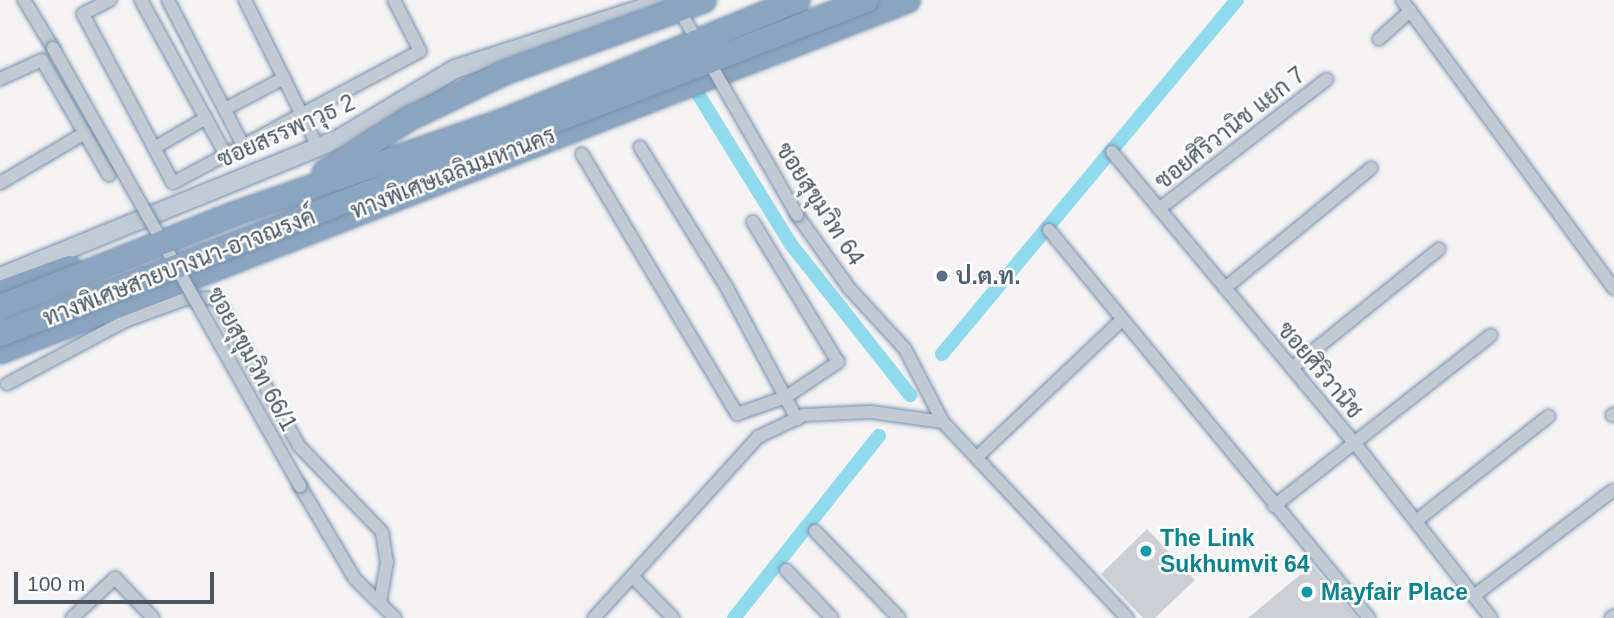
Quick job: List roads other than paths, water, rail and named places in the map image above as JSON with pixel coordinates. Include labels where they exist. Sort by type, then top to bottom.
[{"type":"highway","points":[[292,193],[407,119],[504,72],[704,0]]},
{"type":"highway","name":"ทางพิเศษสายบางนา-อาจณรงค์","points":[[0,306],[292,193],[504,120],[797,0]]},
{"type":"highway","name":"ทางพิเศษเฉลิมมหานคร","points":[[0,292],[808,0]]},
{"type":"highway","name":"ทางพิเศษสายบางนา-อาจณรงค์","points":[[0,334],[866,0]]},
{"type":"highway","name":"ทางพิเศษเฉลิมมหานคร","points":[[0,351],[907,0]]},
{"type":"street","name":"ซอยสุขุมวิท 66/1","points":[[24,0],[355,579],[395,618]]},
{"type":"street","points":[[110,0],[83,14],[173,183],[421,51],[394,0]]},
{"type":"street","points":[[141,0],[226,155]]},
{"type":"street","points":[[168,0],[243,145]]},
{"type":"street","points":[[245,0],[318,147]]},
{"type":"street","name":"ซอยสรรพาวุธ 2","points":[[0,277],[318,147],[455,69],[669,0]]},
{"type":"street","name":"ซอยสุขุมวิท 64","points":[[669,0],[797,215],[849,288],[905,349],[943,422],[978,456],[1128,618]]},
{"type":"street","points":[[1402,0],[1614,289]]},
{"type":"street","points":[[1379,39],[1410,11]]},
{"type":"street","points":[[0,79],[42,60],[109,175]]},
{"type":"street","points":[[225,109],[284,78]]},
{"type":"street","name":"ซอยศิริวานิช แยก 7","points":[[1159,209],[1327,79]]},
{"type":"street","points":[[154,148],[206,118]]},
{"type":"street","points":[[0,183],[85,133]]},
{"type":"street","points":[[640,147],[727,288],[797,419]]},
{"type":"street","name":"ซอยศิริวานิช","points":[[1112,152],[1354,442],[1491,618]]},
{"type":"street","points":[[582,154],[737,414],[786,397],[838,362],[752,222]]},
{"type":"street","points":[[1225,288],[1371,168]]},
{"type":"street","points":[[1049,230],[1369,618]]},
{"type":"street","points":[[1292,368],[1439,249]]},
{"type":"street","points":[[7,384],[125,321],[185,299],[216,298],[299,446],[382,532],[387,562],[380,603]]},
{"type":"street","points":[[978,456],[1122,320]]},
{"type":"street","points":[[1274,506],[1492,335]]},
{"type":"street","points":[[594,618],[758,437],[797,419],[871,412],[943,422]]},
{"type":"street","points":[[1416,520],[1549,416]]},
{"type":"street","points":[[1475,595],[1612,491]]},
{"type":"street","points":[[815,531],[899,618]]},
{"type":"street","points":[[786,570],[832,618]]},
{"type":"street","points":[[632,576],[673,618]]},
{"type":"street","points":[[72,618],[115,578],[153,618]]},
{"type":"waterway","points":[[942,354],[1237,0]]},
{"type":"waterway","points":[[695,89],[790,243],[910,395]]},
{"type":"waterway","points":[[734,618],[879,436]]},
{"type":"place","name":"ป.ต.ท.","points":[[942,276]]},
{"type":"place","name":"The Link Sukhumvit 64","points":[[1146,551]]},
{"type":"place","name":"Mayfair Place","points":[[1307,592]]}]
